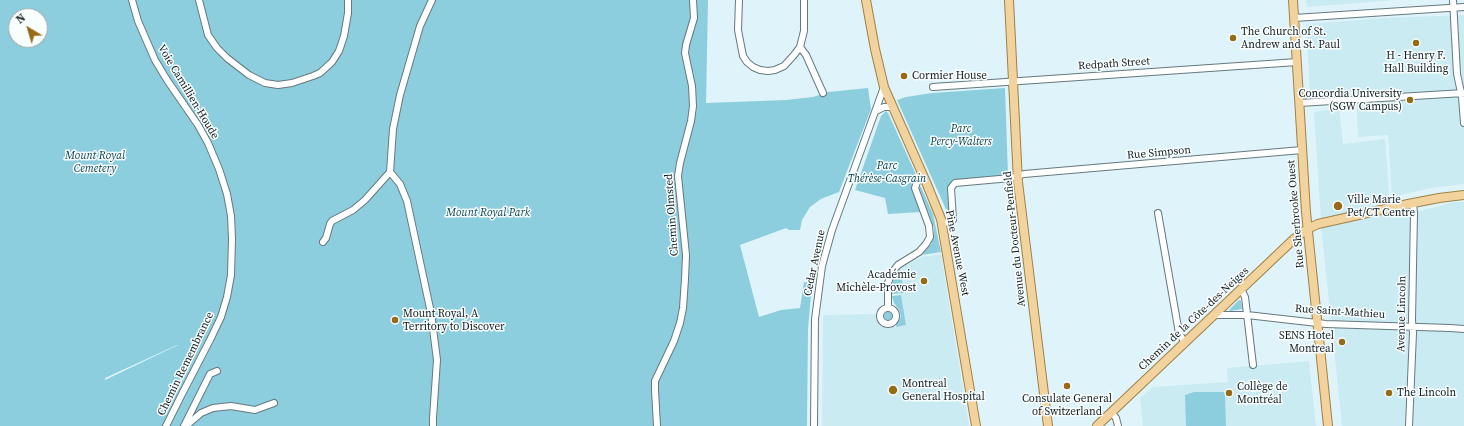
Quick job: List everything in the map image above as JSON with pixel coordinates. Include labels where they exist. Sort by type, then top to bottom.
[{"type":"main road","name":"Pine Avenue West","points":[[866,0],[884,87],[938,210],[942,224],[976,426]]},
{"type":"main road","name":"Avenue du Docteur-Penfield","points":[[1009,0],[1018,176],[1048,426]]},
{"type":"main road","name":"Rue Sherbrooke Ouest","points":[[1294,0],[1307,229],[1328,426]]},
{"type":"main road","name":"Chemin de la Côte-des-Neiges","points":[[1097,426],[1294,239],[1307,229],[1318,224],[1413,203],[1464,195]]},
{"type":"street","name":"Voie Camillien-Houde","points":[[132,0],[142,32],[155,60],[205,136],[219,168],[227,194]]},
{"type":"street","name":"Voie Camillien-Houde","points":[[135,0],[143,26],[158,59],[201,123],[211,142],[226,180],[232,239]]},
{"type":"street","points":[[199,0],[208,35],[227,58],[249,75],[266,83],[278,85],[292,83],[313,76],[320,73],[332,62],[339,51],[344,36],[348,13],[348,0]]},
{"type":"street","points":[[323,242],[332,221],[353,210],[365,200],[390,172],[393,129],[400,95],[419,31],[432,0]]},
{"type":"street","name":"Chemin Olmsted","points":[[657,426],[655,380],[674,341],[680,323],[686,279],[686,255],[678,176],[693,106],[692,86],[685,53],[694,18],[693,0]]},
{"type":"street","points":[[739,0],[738,26],[740,45],[744,58],[757,69],[765,71],[779,69],[788,63],[800,47],[804,27],[804,0]]},
{"type":"street","points":[[1453,0],[1457,74],[1463,93],[1464,123]]},
{"type":"street","points":[[1294,18],[1464,7]]},
{"type":"street","points":[[800,47],[806,54],[823,94]]},
{"type":"street","name":"Redpath Street","points":[[933,87],[1297,62]]},
{"type":"street","name":"Cedar Avenue","points":[[814,426],[816,314],[823,264],[832,230],[884,87]]},
{"type":"street","points":[[1299,103],[1463,93]]},
{"type":"street","points":[[876,111],[884,107],[892,107]]},
{"type":"street","name":"Rue Simpson","points":[[942,224],[953,220],[950,188],[953,184],[1012,178],[1024,174],[1302,150]]},
{"type":"street","points":[[390,172],[400,184],[407,201],[431,312],[437,360],[433,426]]},
{"type":"street","points":[[888,307],[888,283],[891,274],[898,265],[922,250],[930,237],[929,226],[915,188],[917,182],[924,177]]},
{"type":"street","name":"Avenue Lincoln","points":[[1409,426],[1412,327],[1413,203]]},
{"type":"street","points":[[1158,213],[1178,332],[1185,342]]},
{"type":"street","name":"Chemin Remembrance","points":[[166,426],[221,317],[227,297],[231,275],[232,239]]},
{"type":"street","points":[[1241,289],[1245,297],[1252,365]]},
{"type":"street","name":"Rue Saint-Mathieu","points":[[1214,315],[1247,315],[1326,324],[1464,329]]},
{"type":"street","points":[[185,426],[210,374],[217,371]]},
{"type":"street","points":[[185,426],[201,413],[213,408],[231,406],[256,410],[274,403]]},
{"type":"street","points":[[1112,413],[1116,418],[1118,426]]},
{"type":"shaded area","points":[[1306,0],[1395,0],[1307,7]]},
{"type":"shaded area","name":"Concordia University (SGW Campus)","points":[[1464,15],[1464,184],[1431,188],[1392,197],[1388,135],[1358,137],[1356,92],[1310,94],[1306,24],[1384,18]]},
{"type":"shaded area","points":[[1339,108],[1343,144],[1385,139],[1391,218],[1455,202],[1464,202],[1464,426],[1342,426],[1322,235],[1314,112]]},
{"type":"shaded area","name":"Montreal General Hospital","points":[[941,254],[969,426],[822,426],[823,315],[877,314],[878,322],[884,327],[890,328],[906,325],[900,294],[904,293],[900,268],[921,257]]},
{"type":"shaded area","name":"Collège de Montréal","points":[[1309,361],[1316,426],[1143,426],[1140,398],[1153,387],[1228,382],[1227,368]]},
{"type":"green space","name":"Mount Royal Park","points":[[0,0],[708,0],[706,103],[786,100],[813,97],[828,92],[868,88],[871,109],[839,192],[821,199],[810,207],[802,220],[800,230],[789,230],[786,228],[740,245],[759,317],[781,310],[800,308],[804,282],[812,284],[808,329],[807,426],[0,426]],"holes":[[[178,345],[105,380],[105,378]]]},
{"type":"green space","name":"Parc Percy-Walters","points":[[1005,88],[1008,175],[952,181],[948,188],[949,216],[897,100],[932,93]]},
{"type":"green space","name":"Parc Thérèse-Casgrain","points":[[886,111],[917,177],[913,182],[912,188],[921,212],[888,214],[885,198],[855,190],[881,116]]},
{"type":"green space","points":[[919,187],[921,187],[933,214],[941,252],[922,255],[931,244],[934,235],[934,228]]},
{"type":"green space","points":[[900,268],[904,293],[892,294],[893,279]]},
{"type":"green space","points":[[901,295],[906,325],[896,327],[901,316],[892,296]]},
{"type":"green space","points":[[1239,300],[1241,301],[1242,309],[1230,311],[1229,310]]},
{"type":"green space","points":[[887,311],[891,311],[893,312],[893,320],[887,321],[884,318],[884,314]]},
{"type":"green space","points":[[1194,392],[1225,392],[1226,426],[1186,426],[1185,395]]},
{"type":"place","name":"The Church of St. Andrew and St. Paul","points":[[1233,38]]},
{"type":"place","name":"H - Henry F. Hall Building","points":[[1416,43]]},
{"type":"place","name":"Cormier House","points":[[904,76]]},
{"type":"place","name":"Concordia University (SGW Campus)","points":[[1410,100]]},
{"type":"place","name":"Ville Marie Pet/CT Centre","points":[[1338,206]]},
{"type":"place","name":"Académie Michèle-Provost","points":[[924,281]]},
{"type":"place","name":"Mount Royal, A Territory to Discover","points":[[395,320]]},
{"type":"place","name":"SENS Hotel Montreal","points":[[1342,342]]},
{"type":"place","name":"Consulate General of Switzerland","points":[[1067,386]]},
{"type":"place","name":"Montreal General Hospital","points":[[893,390]]},
{"type":"place","name":"Collège de Montréal","points":[[1229,393]]},
{"type":"place","name":"The Lincoln","points":[[1389,393]]},
{"type":"park label","name":"Mount Royal Cemetery","points":[[95,162]]}]
